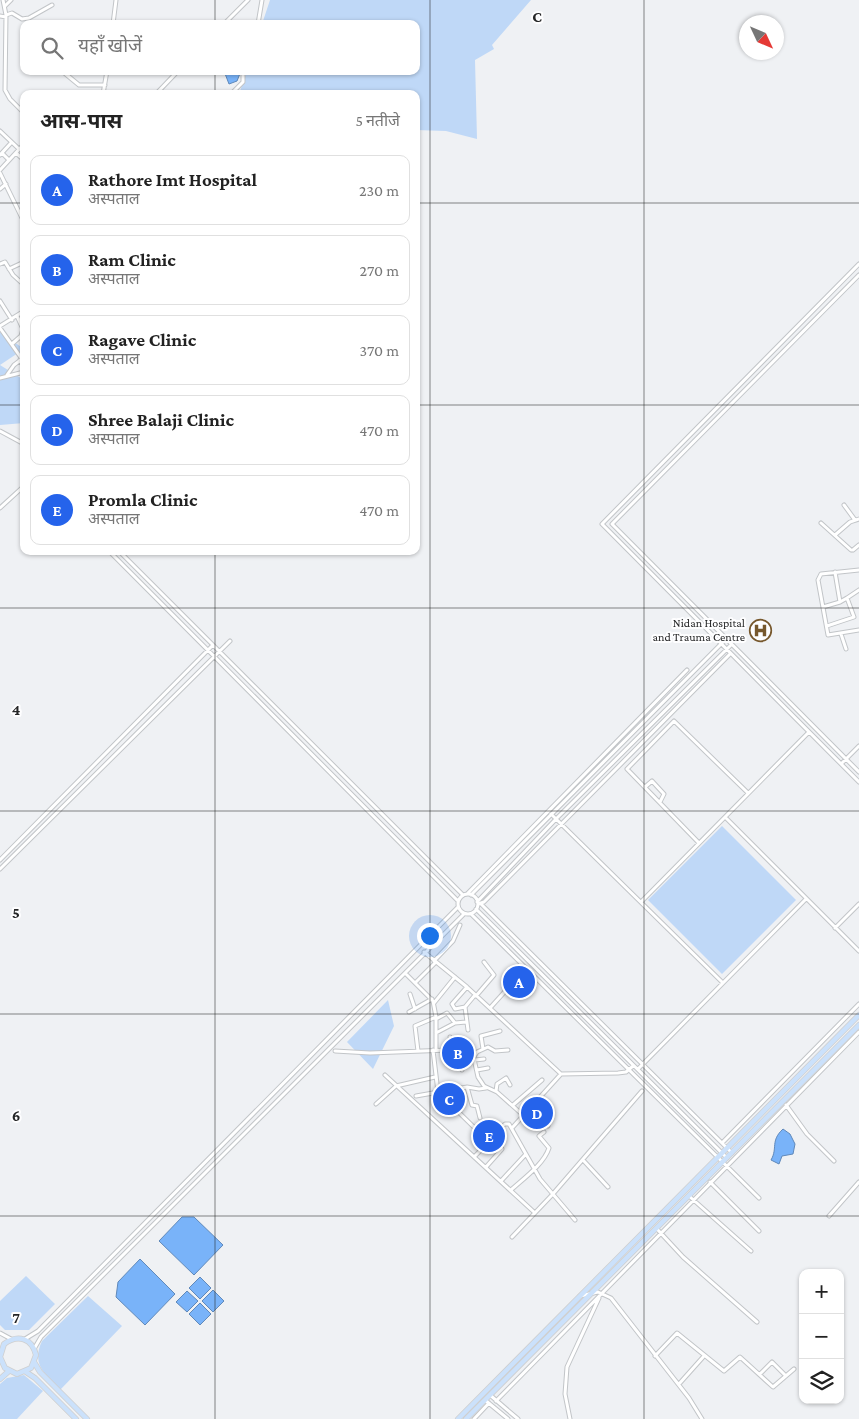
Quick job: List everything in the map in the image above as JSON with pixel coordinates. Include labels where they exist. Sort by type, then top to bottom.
[{"type":"main road","points":[[466,1419],[573,1306],[579,1296],[859,1015]]},
{"type":"main road","points":[[458,1419],[573,1306],[590,1294],[658,1231],[724,1165],[727,1158],[859,1025]]},
{"type":"main road","points":[[34,1362],[26,1372],[17,1374],[9,1372],[1,1364],[0,1349],[11,1340],[25,1339],[34,1349],[34,1362],[40,1372],[87,1419]]},
{"type":"main road","points":[[0,1379],[9,1372]]},
{"type":"main road","points":[[26,1372],[76,1419]]},
{"type":"street","points":[[3,0],[6,16],[4,55],[6,95],[20,109]]},
{"type":"street","points":[[4,6],[11,0]]},
{"type":"street","points":[[114,20],[116,0]]},
{"type":"street","points":[[228,20],[248,0]]},
{"type":"street","points":[[259,20],[262,0]]},
{"type":"street","points":[[0,16],[12,13],[22,19],[29,18],[52,4]]},
{"type":"street","points":[[0,51],[4,55]]},
{"type":"street","points":[[0,71],[4,75]]},
{"type":"street","points":[[67,75],[79,85],[105,85]]},
{"type":"street","points":[[104,90],[106,75]]},
{"type":"street","points":[[160,90],[174,75]]},
{"type":"street","points":[[235,90],[243,82],[243,75]]},
{"type":"street","points":[[1,134],[20,147]]},
{"type":"street","points":[[9,160],[1,154],[12,143]]},
{"type":"street","points":[[20,149],[0,171],[20,214]]},
{"type":"street","points":[[0,189],[6,184]]},
{"type":"street","points":[[0,264],[5,262],[20,281]]},
{"type":"street","points":[[9,269],[20,264]]},
{"type":"street","points":[[603,522],[859,264]]},
{"type":"street","points":[[612,524],[859,275]]},
{"type":"street","points":[[0,301],[12,320]]},
{"type":"street","points":[[20,314],[0,327],[20,355]]},
{"type":"street","points":[[17,316],[20,322]]},
{"type":"street","points":[[13,343],[20,337]]},
{"type":"street","points":[[7,375],[20,361]]},
{"type":"street","points":[[0,378],[20,373]]},
{"type":"street","points":[[0,431],[20,439]]},
{"type":"street","points":[[0,508],[20,490]]},
{"type":"street","points":[[834,535],[857,520],[844,505]]},
{"type":"street","points":[[603,522],[612,524],[859,772]]},
{"type":"street","points":[[603,522],[604,527],[720,645],[859,782]]},
{"type":"street","points":[[821,523],[852,550],[859,545]]},
{"type":"street","points":[[113,555],[458,901],[458,907],[464,914]]},
{"type":"street","points":[[123,555],[467,895],[479,903],[732,1153]]},
{"type":"street","points":[[858,569],[818,576],[828,636],[859,630]]},
{"type":"street","points":[[835,572],[840,602]]},
{"type":"street","points":[[823,607],[840,602],[859,590]]},
{"type":"street","points":[[827,626],[854,616],[847,598]]},
{"type":"street","points":[[842,634],[846,650]]},
{"type":"street","points":[[458,901],[467,895],[551,814],[726,639]]},
{"type":"street","points":[[0,869],[177,691],[230,642]]},
{"type":"street","points":[[0,860],[213,645]]},
{"type":"street","points":[[471,914],[556,819],[731,645]]},
{"type":"street","points":[[479,903],[561,824],[730,654]]},
{"type":"street","points":[[467,895],[686,669],[691,674]]},
{"type":"street","points":[[172,686],[177,691]]},
{"type":"street","points":[[664,693],[668,697]]},
{"type":"street","points":[[699,843],[627,769],[674,721],[748,793]]},
{"type":"street","points":[[641,902],[809,732]]},
{"type":"street","points":[[841,764],[859,746]]},
{"type":"street","points":[[645,787],[652,781],[664,794],[660,802]]},
{"type":"street","points":[[551,814],[723,983]]},
{"type":"street","points":[[725,817],[859,951]]},
{"type":"street","points":[[638,1070],[806,899]]},
{"type":"street","points":[[835,928],[859,904]]},
{"type":"street","points":[[25,1339],[38,1331],[387,981],[458,907]]},
{"type":"street","points":[[476,909],[727,1158]]},
{"type":"street","points":[[34,1349],[41,1337],[464,914],[471,914],[759,1198]]},
{"type":"street","points":[[415,983],[453,940],[460,925]]},
{"type":"street","points":[[424,952],[476,995],[561,1074],[618,1074],[634,1066]]},
{"type":"street","points":[[467,987],[452,1004],[456,1010],[465,1008],[494,975],[484,962]]},
{"type":"street","points":[[490,1008],[508,988],[506,980],[518,967]]},
{"type":"street","points":[[405,973],[432,1001],[436,1018],[434,1050],[435,1077],[438,1092],[488,1140]]},
{"type":"street","points":[[409,1012],[432,1001],[455,977]]},
{"type":"street","points":[[387,981],[392,986]]},
{"type":"street","points":[[410,994],[416,1010]]},
{"type":"street","points":[[722,1143],[859,1004]]},
{"type":"street","points":[[465,1008],[468,1030]]},
{"type":"street","points":[[418,1051],[415,1026],[447,1013],[455,1023]]},
{"type":"street","points":[[436,1032],[455,1023],[466,1022]]},
{"type":"street","points":[[483,1049],[481,1036],[500,1031]]},
{"type":"street","points":[[750,1251],[691,1198],[710,1182],[724,1165],[787,1106],[859,1032]]},
{"type":"street","points":[[449,1050],[452,1045],[450,1037]]},
{"type":"street","points":[[474,1059],[483,1049],[489,1047],[495,1051],[508,1050]]},
{"type":"street","points":[[335,1051],[370,1053],[449,1050]]},
{"type":"street","points":[[449,1050],[454,1057],[484,1059]]},
{"type":"street","points":[[460,1058],[462,1070]]},
{"type":"street","points":[[474,1059],[478,1077],[486,1088]]},
{"type":"street","points":[[477,1070],[488,1068]]},
{"type":"street","points":[[512,1128],[561,1074]]},
{"type":"street","points":[[385,1075],[535,1213]]},
{"type":"street","points":[[376,1104],[396,1086],[435,1077]]},
{"type":"street","points":[[496,1091],[496,1084],[506,1078],[510,1085]]},
{"type":"street","points":[[513,1106],[542,1080]]},
{"type":"street","points":[[467,1087],[472,1105],[477,1106],[480,1118]]},
{"type":"street","points":[[416,1096],[467,1087],[486,1088],[496,1091],[524,1116]]},
{"type":"street","points":[[512,1237],[552,1195],[642,1091]]},
{"type":"street","points":[[783,1101],[807,1134],[834,1161]]},
{"type":"street","points":[[530,1110],[548,1126]]},
{"type":"street","points":[[474,1157],[487,1144],[488,1140],[507,1123],[512,1128],[534,1169],[552,1195],[575,1220]]},
{"type":"street","points":[[511,1190],[534,1169],[549,1148],[539,1136],[544,1132]]},
{"type":"street","points":[[486,1168],[502,1149],[495,1133]]},
{"type":"street","points":[[500,1181],[526,1154]]},
{"type":"street","points":[[583,1160],[608,1187]]},
{"type":"street","points":[[710,1182],[759,1231]]},
{"type":"street","points":[[829,1216],[859,1182]]},
{"type":"street","points":[[496,1400],[566,1331],[658,1231],[688,1262],[757,1322]]},
{"type":"street","points":[[579,1296],[601,1292],[615,1302],[655,1356],[679,1384],[702,1419]]},
{"type":"street","points":[[570,1419],[565,1394],[567,1367],[601,1292]]},
{"type":"street","points":[[0,1333],[11,1340]]},
{"type":"street","points":[[655,1356],[678,1333],[704,1356],[725,1371],[740,1357],[774,1387],[794,1369]]},
{"type":"street","points":[[679,1384],[704,1356]]},
{"type":"street","points":[[760,1374],[772,1362],[786,1376]]},
{"type":"street","points":[[490,1395],[518,1419]]},
{"type":"street","points":[[485,1400],[508,1419]]},
{"type":"street","points":[[474,1419],[489,1404]]},
{"type":"shaded area","points":[[270,0],[531,0],[492,45],[494,49],[475,60],[477,139],[446,131],[420,130],[420,90],[240,90],[246,75],[420,75],[420,20],[263,20]]},
{"type":"shaded area","points":[[0,332],[20,346],[20,352],[0,365]]},
{"type":"shaded area","points":[[0,365],[20,378],[20,423],[0,425]]},
{"type":"shaded area","points":[[722,826],[796,900],[722,974],[648,900]]},
{"type":"shaded area","points":[[388,1000],[394,1026],[373,1069],[347,1042]]},
{"type":"shaded area","points":[[26,1276],[55,1304],[29,1330],[5,1330],[0,1325],[0,1301]]},
{"type":"shaded area","points":[[88,1296],[122,1326],[60,1390],[41,1368],[38,1357],[39,1349],[42,1341]]},
{"type":"shaded area","points":[[24,1375],[43,1391],[17,1419],[0,1419],[0,1384],[7,1378]]},
{"type":"water","points":[[226,75],[239,75],[237,81],[229,84]]},
{"type":"water","points":[[783,1129],[790,1134],[795,1144],[793,1154],[782,1156],[779,1164],[771,1160],[775,1141]]},
{"type":"water","points":[[182,1217],[194,1217],[223,1245],[194,1275],[159,1241]]},
{"type":"water","points":[[140,1259],[175,1294],[145,1325],[116,1297],[118,1282]]},
{"type":"water","points":[[200,1277],[211,1288],[200,1299],[189,1288]]},
{"type":"water","points":[[213,1290],[224,1301],[213,1312],[202,1301]]},
{"type":"water","points":[[187,1291],[198,1301],[187,1312],[176,1302]]},
{"type":"water","points":[[200,1303],[211,1314],[200,1325],[189,1314]]},
{"type":"place","name":"Nidan Hospital and Trauma Centre","points":[[761,630]]},
{"type":"place","name":"Rathore Imt Hospital","points":[[519,982]]},
{"type":"place","name":"Ram Clinic","points":[[458,1053]]},
{"type":"place","name":"Ragave Clinic","points":[[449,1099]]},
{"type":"place","name":"Shree Balaji Clinic","points":[[537,1113]]},
{"type":"place","name":"Promla Clinic","points":[[489,1136]]}]
